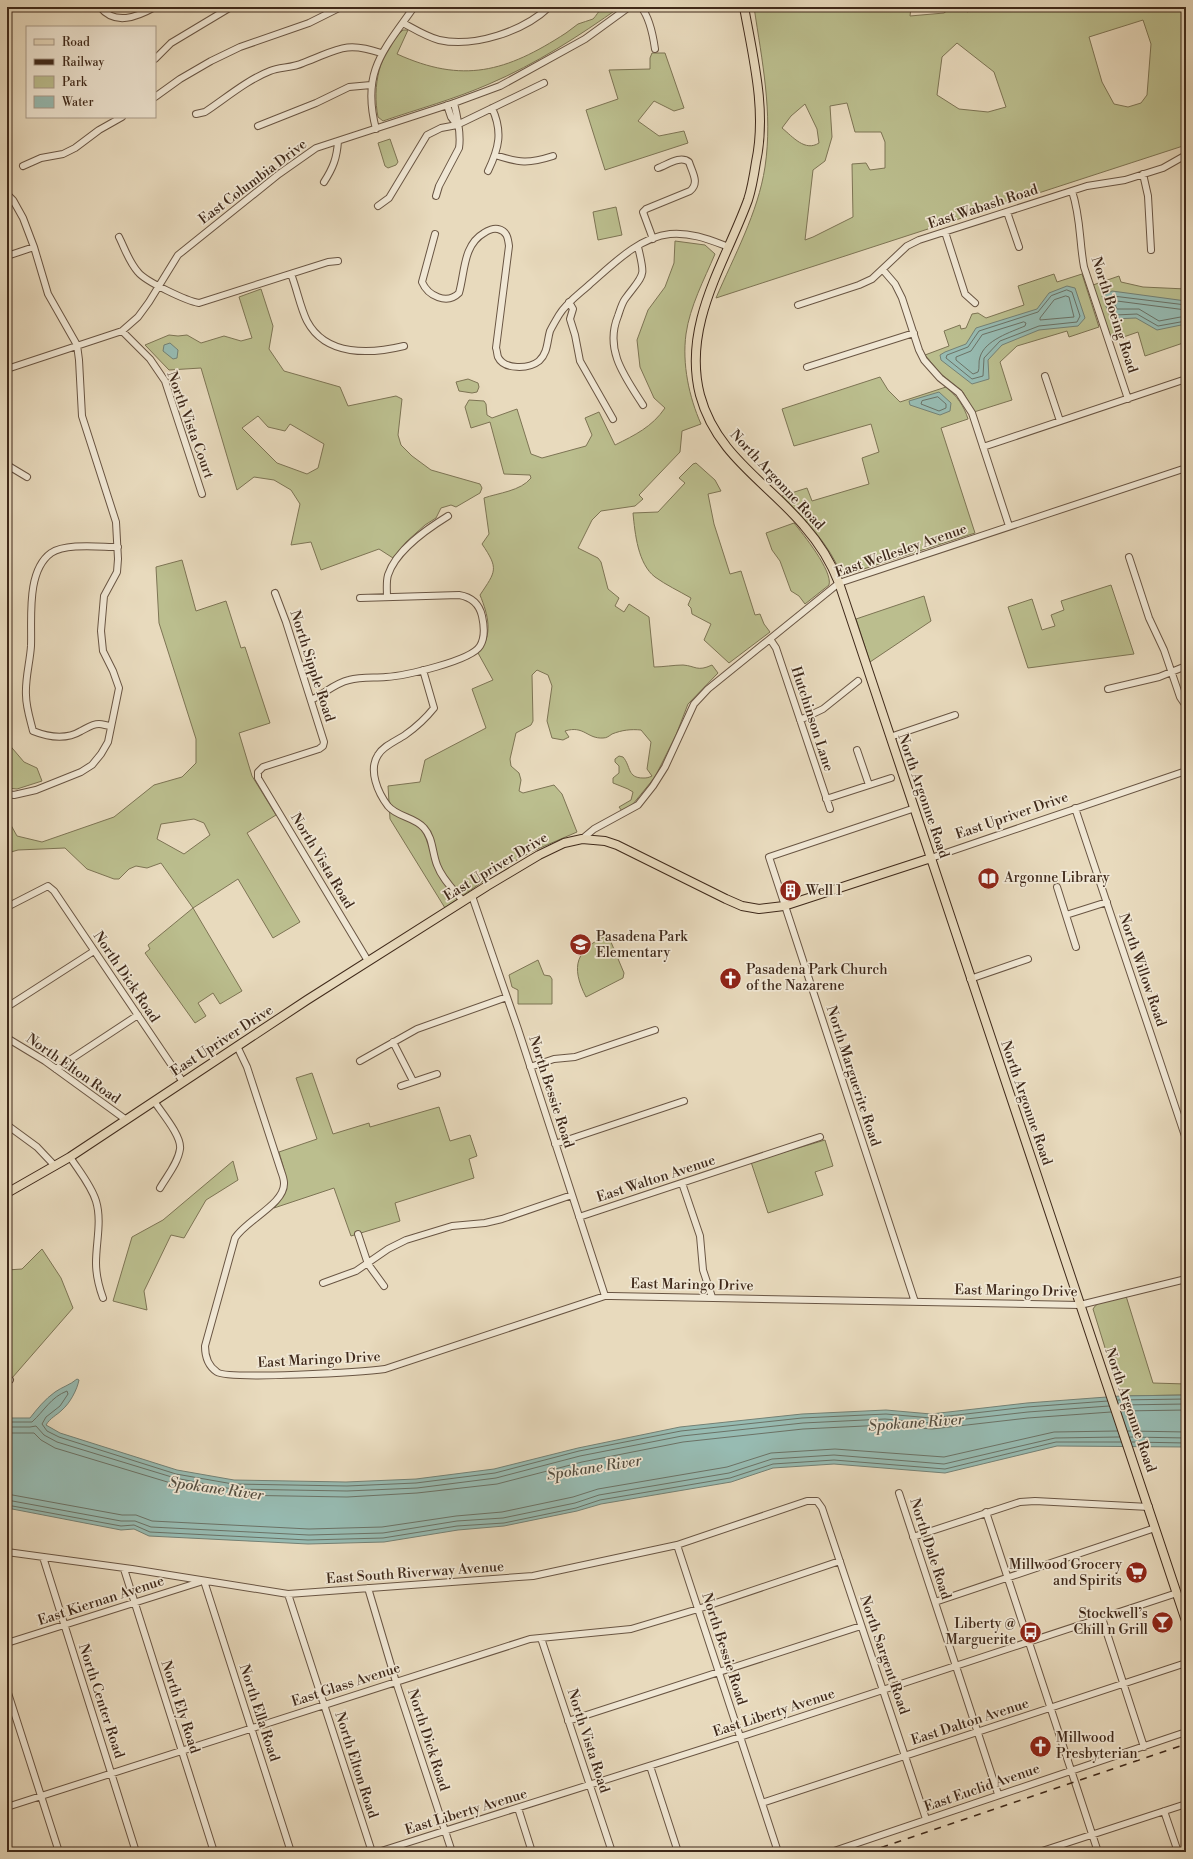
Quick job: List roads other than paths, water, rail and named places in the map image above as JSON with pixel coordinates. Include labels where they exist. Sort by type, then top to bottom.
[{"type":"main road","name":"North Argonne Road","points":[[744,7],[757,83],[760,121],[757,160],[748,198],[704,305],[697,336],[695,363],[700,395],[710,421],[725,446],[804,525],[834,569],[915,808],[970,979],[1135,1464],[1186,1621]]},
{"type":"main road","name":"East Upriver Drive","points":[[7,1193],[70,1157],[125,1119],[368,961],[472,896],[555,847],[582,839],[597,840],[617,845],[726,900],[759,910],[784,906],[931,858]]},
{"type":"street","points":[[100,7],[110,15],[123,19],[139,16],[154,7]]},
{"type":"street","points":[[156,57],[171,43],[231,7]]},
{"type":"street","points":[[156,96],[180,79],[221,56],[250,43],[309,23],[341,7]]},
{"type":"street","points":[[376,129],[370,105],[371,85],[381,53],[414,7]]},
{"type":"street","points":[[402,23],[439,40],[460,42],[480,40],[524,25],[549,7]]},
{"type":"street","name":"East Columbia Drive","points":[[7,369],[122,331],[138,317],[178,255],[279,174],[316,148],[447,106],[500,86],[585,39],[629,7]]},
{"type":"street","points":[[641,7],[646,14],[653,34],[655,49]]},
{"type":"street","points":[[196,114],[205,112],[259,77],[271,71],[302,64],[333,50],[354,46],[368,48],[381,53]]},
{"type":"street","points":[[378,206],[388,198],[427,136],[441,128],[457,125],[544,83]]},
{"type":"street","points":[[258,126],[316,103],[349,87],[371,85]]},
{"type":"street","points":[[436,196],[439,186],[459,148],[460,135],[454,103]]},
{"type":"street","points":[[447,106],[450,117],[457,125]]},
{"type":"street","points":[[488,171],[495,155],[499,137],[499,127],[492,108]]},
{"type":"street","points":[[23,166],[36,160],[63,154],[75,148],[99,130],[119,118]]},
{"type":"street","points":[[324,182],[332,170],[337,155],[338,141]]},
{"type":"street","points":[[495,155],[515,162],[527,163],[553,156]]},
{"type":"street","name":"East Wabash Road","points":[[798,305],[859,285],[872,279],[907,246],[919,240],[1072,191],[1100,183],[1125,180],[1163,168],[1186,155]]},
{"type":"street","points":[[653,239],[643,212],[646,209],[690,191],[694,188],[696,182],[689,162],[686,160],[678,160],[658,168]]},
{"type":"street","points":[[1143,174],[1148,196],[1150,250]]},
{"type":"street","name":"North Boeing Road","points":[[1072,191],[1078,210],[1084,267],[1128,399]]},
{"type":"street","points":[[7,194],[13,200],[23,218],[34,247],[48,294],[77,345],[82,416],[116,522],[118,547],[117,572],[104,596],[101,614],[103,651],[113,671],[119,688],[108,742],[92,765],[81,772],[36,790],[7,794]]},
{"type":"street","points":[[1007,212],[1019,247]]},
{"type":"street","points":[[435,234],[422,282],[429,293],[446,300],[454,298],[459,293],[468,250],[475,240],[488,230],[493,229],[503,230],[507,234],[509,246],[496,348],[498,357],[502,362],[514,367],[532,365],[542,357],[550,331],[560,313],[569,302],[609,267],[638,247],[653,239],[669,234],[683,234],[704,238],[729,247]]},
{"type":"street","points":[[944,232],[965,294],[975,303]]},
{"type":"street","points":[[119,237],[131,262],[140,274],[190,301],[199,303],[328,262],[338,261]]},
{"type":"street","points":[[7,256],[34,247]]},
{"type":"street","points":[[638,247],[643,273],[641,280],[624,300],[613,331],[613,344],[620,369],[644,405]]},
{"type":"street","points":[[883,270],[895,284],[902,298],[919,350],[930,369],[950,385],[965,401],[972,413],[1009,526]]},
{"type":"street","points":[[291,274],[307,321],[318,336],[331,346],[364,352],[381,352],[404,346]]},
{"type":"street","points":[[569,302],[573,309],[570,319],[575,335],[580,362],[613,418]]},
{"type":"street","name":"North Vista Court","points":[[122,331],[150,359],[165,381],[202,494]]},
{"type":"street","points":[[807,367],[914,333]]},
{"type":"street","points":[[1045,376],[1060,422]]},
{"type":"street","points":[[983,447],[1186,381]]},
{"type":"street","points":[[7,465],[27,477]]},
{"type":"street","name":"East Wellesley Avenue","points":[[582,839],[594,829],[638,805],[653,786],[665,767],[694,704],[720,678],[839,583],[1186,468]]},
{"type":"street","points":[[387,597],[388,575],[399,557],[426,529],[448,516]]},
{"type":"street","points":[[111,726],[98,724],[89,726],[70,736],[58,737],[44,736],[33,731],[26,696],[26,685],[31,647],[32,597],[37,574],[44,560],[52,553],[62,548],[118,547]]},
{"type":"street","points":[[1129,557],[1149,618],[1164,650],[1180,697],[1186,706]]},
{"type":"street","name":"North Sipple Road","points":[[258,772],[263,767],[319,749],[323,746],[324,742],[276,594]]},
{"type":"street","points":[[311,700],[347,680],[403,675],[465,657],[474,652],[483,640],[482,616],[476,602],[467,597],[459,595],[360,598]]},
{"type":"street","name":"Hutchinson Lane","points":[[770,639],[776,648],[830,809]]},
{"type":"street","points":[[1108,689],[1172,673],[1186,666]]},
{"type":"street","points":[[423,670],[434,708],[406,735],[381,751],[376,756],[374,773],[375,782],[388,806],[395,812],[420,823],[425,829],[430,838],[437,865],[444,878],[463,902]]},
{"type":"street","points":[[800,720],[823,709],[858,681]]},
{"type":"street","points":[[890,737],[955,715]]},
{"type":"street","points":[[857,750],[869,785]]},
{"type":"street","name":"East Upriver Drive","points":[[931,858],[1186,771]]},
{"type":"street","name":"North Vista Road","points":[[258,772],[258,778],[368,961]]},
{"type":"street","points":[[826,799],[891,778]]},
{"type":"street","name":"North Marguerite Road","points":[[915,808],[769,857],[915,1302]]},
{"type":"street","name":"North Willow Road","points":[[1075,808],[1186,1139]]},
{"type":"street","name":"North Dick Road","points":[[7,907],[48,886],[54,891],[183,1082]]},
{"type":"street","points":[[1057,887],[1076,947]]},
{"type":"street","name":"North Bessie Road","points":[[472,896],[556,1144],[604,1296]]},
{"type":"street","points":[[1066,915],[1107,902]]},
{"type":"street","points":[[7,1007],[94,951]]},
{"type":"street","points":[[970,979],[1028,959]]},
{"type":"street","points":[[360,1061],[424,1026],[507,997]]},
{"type":"street","points":[[56,1069],[138,1015]]},
{"type":"street","points":[[530,1067],[554,1059],[575,1057],[655,1030]]},
{"type":"street","name":"North Elton Road","points":[[7,1038],[56,1069],[125,1119]]},
{"type":"street","points":[[393,1042],[414,1082]]},
{"type":"street","name":"East Maringo Drive","points":[[237,1046],[252,1082],[281,1170],[284,1184],[279,1197],[275,1202],[240,1230],[235,1238],[205,1346],[205,1355],[210,1365],[218,1373],[230,1376],[363,1372],[385,1369],[604,1296],[1080,1305],[1186,1280]]},
{"type":"street","points":[[401,1086],[437,1074]]},
{"type":"street","points":[[154,1101],[176,1134],[180,1148],[177,1160],[160,1188]]},
{"type":"street","points":[[556,1144],[684,1101]]},
{"type":"street","points":[[7,1125],[37,1147],[55,1166]]},
{"type":"street","name":"East Walton Avenue","points":[[579,1217],[820,1136]]},
{"type":"street","points":[[70,1157],[90,1187],[96,1201],[99,1215],[96,1263],[98,1286],[103,1298]]},
{"type":"street","points":[[682,1183],[700,1236],[703,1270],[712,1297]]},
{"type":"street","points":[[323,1282],[356,1271],[388,1249],[406,1240],[452,1226],[485,1223],[502,1219],[572,1195]]},
{"type":"street","points":[[358,1234],[368,1264],[384,1286]]},
{"type":"street","name":"North Dale Road","points":[[899,1493],[998,1794]]},
{"type":"street","name":"East South Riverway Avenue","points":[[7,1552],[288,1594],[533,1576],[677,1545],[807,1501],[817,1501]]},
{"type":"street","name":"North Sargent Road","points":[[817,1501],[822,1508],[926,1819]]},
{"type":"street","points":[[913,1537],[1020,1502],[1035,1501],[1149,1507]]},
{"type":"street","points":[[986,1512],[1098,1852]]},
{"type":"street","points":[[935,1602],[1155,1528]]},
{"type":"street","name":"North Bessie Road","points":[[677,1545],[778,1852]]},
{"type":"street","name":"North Center Road","points":[[43,1557],[136,1852]]},
{"type":"street","name":"East Glass Avenue","points":[[7,1807],[530,1639],[631,1629],[698,1609],[840,1561]]},
{"type":"street","name":"North Ely Road","points":[[124,1569],[214,1852]]},
{"type":"street","name":"East Kiernan Avenue","points":[[7,1643],[203,1581]]},
{"type":"street","name":"North Ella Road","points":[[203,1581],[252,1728],[291,1852]]},
{"type":"street","name":"North Dick Road","points":[[368,1588],[396,1682],[452,1852]]},
{"type":"street","name":"East Liberty Avenue","points":[[378,1852],[589,1786],[1177,1593]]},
{"type":"street","name":"North Elton Road","points":[[288,1594],[372,1852]]},
{"type":"street","points":[[1102,1618],[1144,1747]]},
{"type":"street","points":[[568,1721],[861,1626]]},
{"type":"street","name":"North Vista Road","points":[[540,1638],[612,1852]]},
{"type":"street","name":"East Dalton Avenue","points":[[762,1803],[1186,1663]]},
{"type":"street","points":[[7,1690],[59,1852]]},
{"type":"street","name":"East Euclid Avenue","points":[[831,1852],[998,1794],[1186,1732]]},
{"type":"street","points":[[650,1766],[678,1852]]},
{"type":"street","points":[[1039,1852],[1186,1804]]},
{"type":"street","points":[[518,1808],[532,1852]]},
{"type":"street","points":[[1164,1811],[1178,1852]]},
{"type":"water","points":[[1067,286],[1075,288],[1085,318],[1078,326],[1039,330],[1002,345],[988,360],[989,379],[972,384],[941,360],[940,355],[966,344],[976,328],[1037,309],[1049,293]]},
{"type":"water","points":[[1112,291],[1186,301],[1186,324],[1157,330],[1136,318],[1113,319],[1109,314],[1102,296]]},
{"type":"water","points":[[170,343],[178,350],[177,358],[173,359],[163,351],[164,345]]},
{"type":"water","points":[[939,392],[951,403],[950,411],[940,415],[910,405],[909,401]]},
{"type":"water","name":"Spokane River","points":[[77,1379],[79,1380],[78,1384],[70,1400],[65,1407],[46,1425],[60,1433],[177,1470],[234,1480],[346,1482],[416,1479],[494,1469],[578,1448],[680,1427],[802,1414],[886,1410],[931,1414],[1027,1403],[1120,1396],[1186,1395],[1186,1447],[1057,1446],[945,1473],[834,1464],[773,1468],[731,1482],[601,1504],[577,1511],[504,1526],[458,1530],[384,1542],[308,1544],[149,1536],[134,1529],[121,1530],[7,1508],[7,1418],[30,1418],[41,1404],[51,1395]]},
{"type":"railway","points":[[868,1852],[1186,1744]]},
{"type":"place","name":"Argonne Library","points":[[989,878]]},
{"type":"place","name":"Well 1","points":[[790,891]]},
{"type":"place","name":"Pasadena Park Elementary","points":[[581,945]]},
{"type":"place","name":"Pasadena Park Church of the Nazarene","points":[[730,978]]},
{"type":"place","name":"Millwood Grocery and Spirits","points":[[1137,1573]]},
{"type":"place","name":"Stockwell’s Chill n Grill","points":[[1163,1622]]},
{"type":"place","name":"Liberty @ Marguerite","points":[[1031,1632]]},
{"type":"place","name":"Millwood Presbyterian","points":[[1041,1746]]}]
